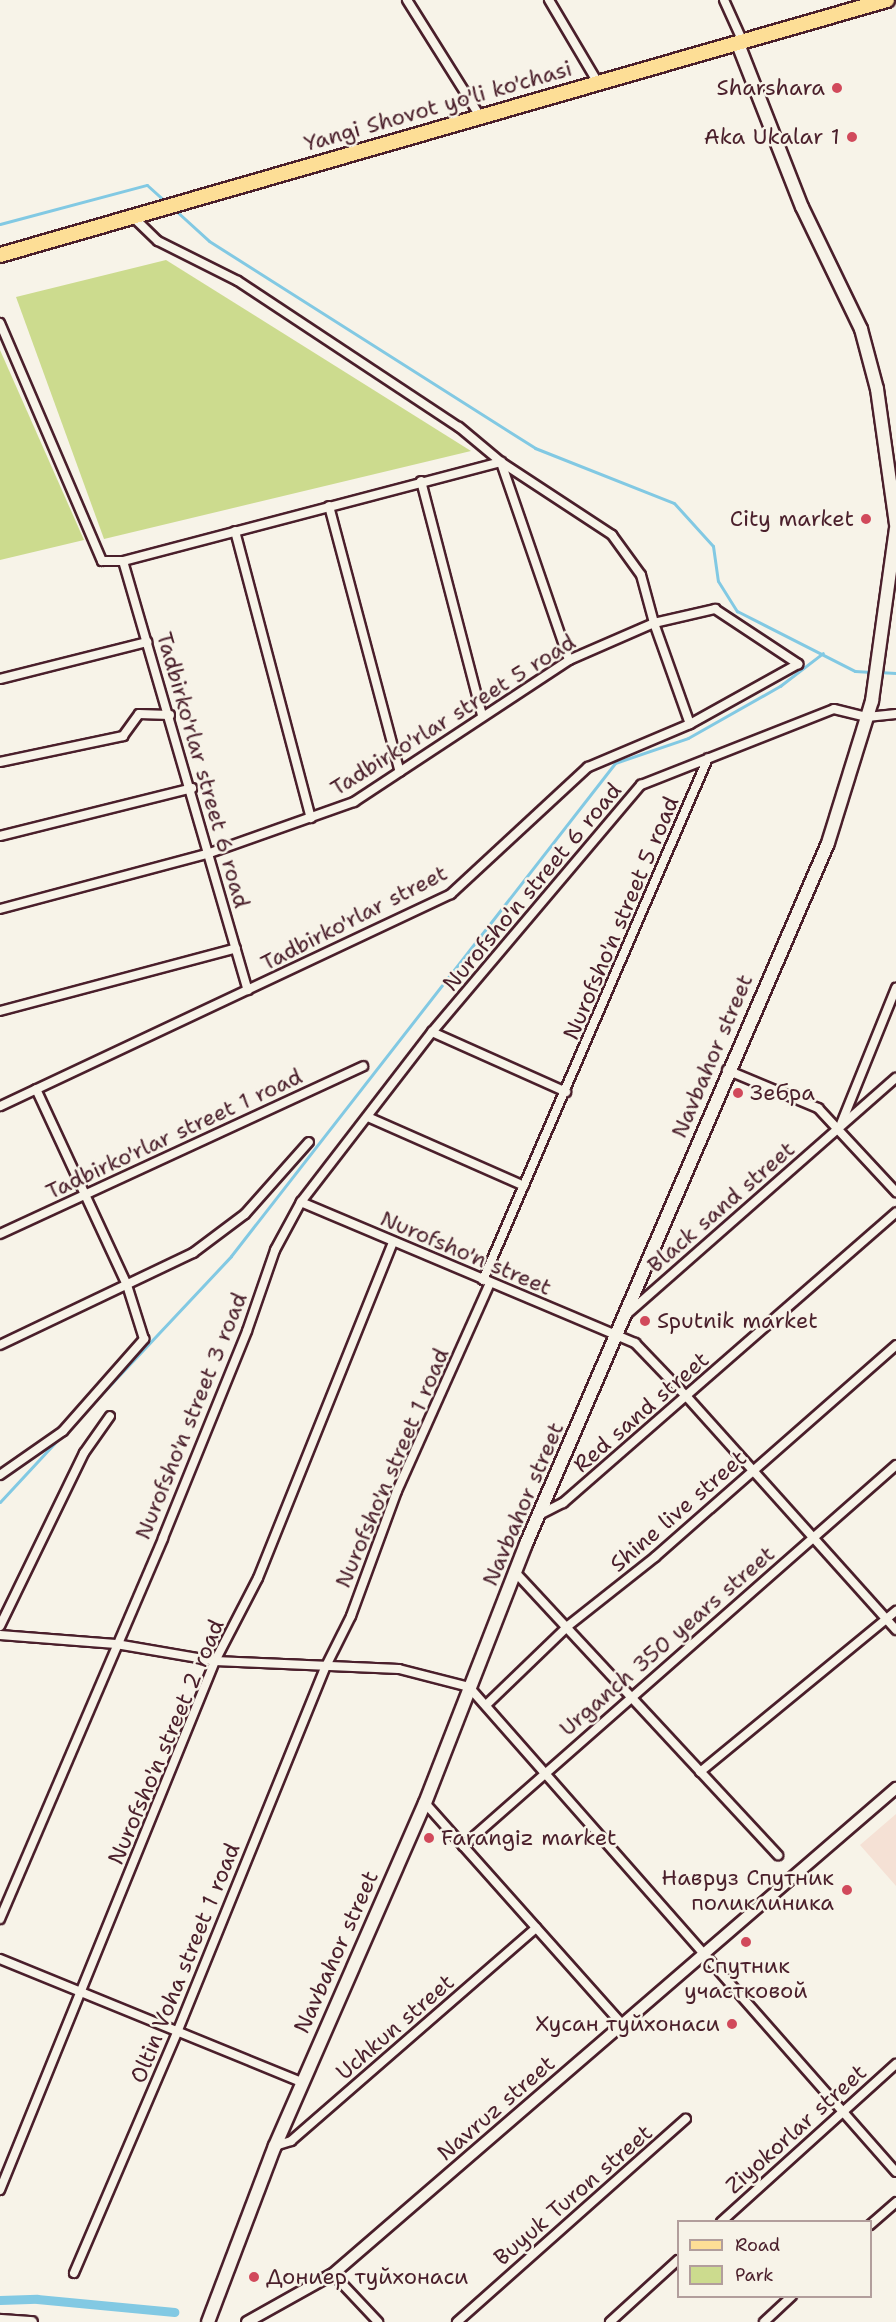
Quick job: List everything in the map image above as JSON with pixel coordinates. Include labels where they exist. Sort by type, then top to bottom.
[{"type":"main road","name":"Yangi Shovot yo'li ko'chasi","points":[[0,255],[479,115],[740,43],[881,1]]},
{"type":"main road","name":"Navbahor street","points":[[208,2322],[275,2146],[425,1803],[514,1570],[618,1336],[728,1070],[828,843],[872,701],[896,527],[877,388],[861,329],[802,207],[740,43]]},
{"type":"street","points":[[407,0],[479,115]]},
{"type":"street","points":[[549,0],[598,83]]},
{"type":"street","points":[[724,0],[740,43]]},
{"type":"street","points":[[132,216],[158,241],[238,281],[459,427],[501,462],[612,535],[641,575],[654,623],[690,724]]},
{"type":"street","points":[[0,323],[102,561],[123,561],[421,481],[501,462]]},
{"type":"street","points":[[501,462],[569,660]]},
{"type":"street","points":[[421,481],[482,716]]},
{"type":"street","points":[[328,506],[400,772]]},
{"type":"street","points":[[235,531],[311,818]]},
{"type":"street","name":"Tadbirko'rlar street 6 road","points":[[123,561],[192,789],[248,990]]},
{"type":"street","name":"Tadbirko'rlar street 5 road","points":[[0,909],[210,853],[354,802],[569,660],[654,623],[715,609]]},
{"type":"street","name":"Tadbirko'rlar street","points":[[0,1106],[452,894],[588,767],[690,724],[798,664],[715,609]]},
{"type":"street","points":[[0,679],[147,642]]},
{"type":"street","name":"Nurofsho'n street 6 road","points":[[301,1202],[370,1118],[432,1032],[641,785],[834,709],[867,717],[896,714]]},
{"type":"street","points":[[0,762],[123,736],[139,714],[170,715]]},
{"type":"street","name":"Nurofsho'n street 5 road","points":[[487,1282],[524,1186],[708,758]]},
{"type":"street","points":[[0,836],[192,789]]},
{"type":"street","points":[[0,1011],[236,948]]},
{"type":"street","name":"Black sand street","points":[[840,1127],[896,988]]},
{"type":"street","points":[[432,1032],[566,1092]]},
{"type":"street","name":"Tadbirko'rlar street 1 road","points":[[0,1234],[363,1066]]},
{"type":"street","points":[[728,1070],[818,1108],[840,1127],[896,1192]]},
{"type":"street","name":"Black sand street","points":[[627,1314],[896,1078]]},
{"type":"street","points":[[0,1475],[63,1431],[142,1346],[127,1285],[36,1089]]},
{"type":"street","points":[[370,1118],[524,1186]]},
{"type":"street","points":[[0,1345],[193,1253],[246,1214],[309,1142]]},
{"type":"street","name":"Nurofsho'n street","points":[[301,1202],[634,1343],[687,1396],[896,1630]]},
{"type":"street","name":"Nurofsho'n street 3 road","points":[[0,1919],[163,1538],[247,1331],[275,1250],[301,1202]]},
{"type":"street","name":"Red sand street","points":[[539,1515],[563,1503],[896,1212]]},
{"type":"street","name":"Nurofsho'n street 2 road","points":[[0,2190],[83,1993],[215,1661],[258,1578],[393,1242]]},
{"type":"street","name":"Nurofsho'n street 1 road","points":[[326,1666],[351,1616],[397,1491],[487,1282]]},
{"type":"street","name":"Shine live street","points":[[486,1705],[568,1626],[655,1557],[896,1345]]},
{"type":"street","points":[[0,1626],[84,1453],[110,1416]]},
{"type":"street","name":"Urganch 350 years street","points":[[463,1846],[543,1772],[896,1465]]},
{"type":"street","points":[[514,1570],[632,1695],[777,1855]]},
{"type":"street","points":[[700,1772],[896,1611]]},
{"type":"street","points":[[0,1635],[116,1644],[215,1661],[399,1669],[469,1687],[896,2172]]},
{"type":"street","name":"Oltin Voha street 1 road","points":[[75,2272],[178,2030],[326,1666]]},
{"type":"street","name":"Navruz street","points":[[247,2322],[333,2274],[896,1788]]},
{"type":"street","points":[[425,1803],[623,2025]]},
{"type":"street","name":"Uchkun street","points":[[275,2146],[291,2141],[536,1928]]},
{"type":"street","points":[[0,1959],[302,2082]]},
{"type":"street","name":"Ziyokorlar street","points":[[723,2220],[896,2064]]},
{"type":"street","name":"Buyuk Turon street","points":[[457,2322],[686,2119]]},
{"type":"street","points":[[872,2223],[896,2202]]},
{"type":"street","points":[[610,2322],[677,2261]]},
{"type":"street","points":[[333,2274],[378,2322]]},
{"type":"street","points":[[764,2322],[790,2298]]},
{"type":"street","points":[[0,2320],[32,2322]]},
{"type":"shaded area","points":[[896,1814],[896,1886],[860,1845]]},
{"type":"green space","points":[[166,260],[471,451],[104,539],[16,297]]},
{"type":"green space","points":[[0,350],[84,540],[0,560]]},
{"type":"waterway","points":[[0,224],[147,185],[167,203]]},
{"type":"waterway","points":[[174,209],[209,241],[535,448],[674,503],[713,546],[718,581],[737,611],[855,671],[871,672]]},
{"type":"waterway","points":[[96,1400],[231,1256],[615,763],[688,738],[780,686],[823,653]]},
{"type":"waterway","points":[[878,672],[896,673]]},
{"type":"waterway","points":[[0,1502],[62,1435]]},
{"type":"waterway","points":[[0,2300],[37,2299],[174,2312]]},
{"type":"place","name":"Sharshara","points":[[837,88]]},
{"type":"place","name":"Aka Ukalar 1","points":[[852,137]]},
{"type":"place","name":"City market","points":[[866,519]]},
{"type":"place","name":"Зебра","points":[[738,1093]]},
{"type":"place","name":"Sputnik market","points":[[645,1321]]},
{"type":"place","name":"Farangiz market","points":[[429,1838]]},
{"type":"place","name":"Навруз Спутник поликлиника","points":[[847,1890]]},
{"type":"place","name":"Спутник участковой","points":[[746,1942]]},
{"type":"place","name":"Хусан туйхонаси","points":[[732,2024]]},
{"type":"place","name":"Дониер туйхонаси","points":[[254,2277]]}]
